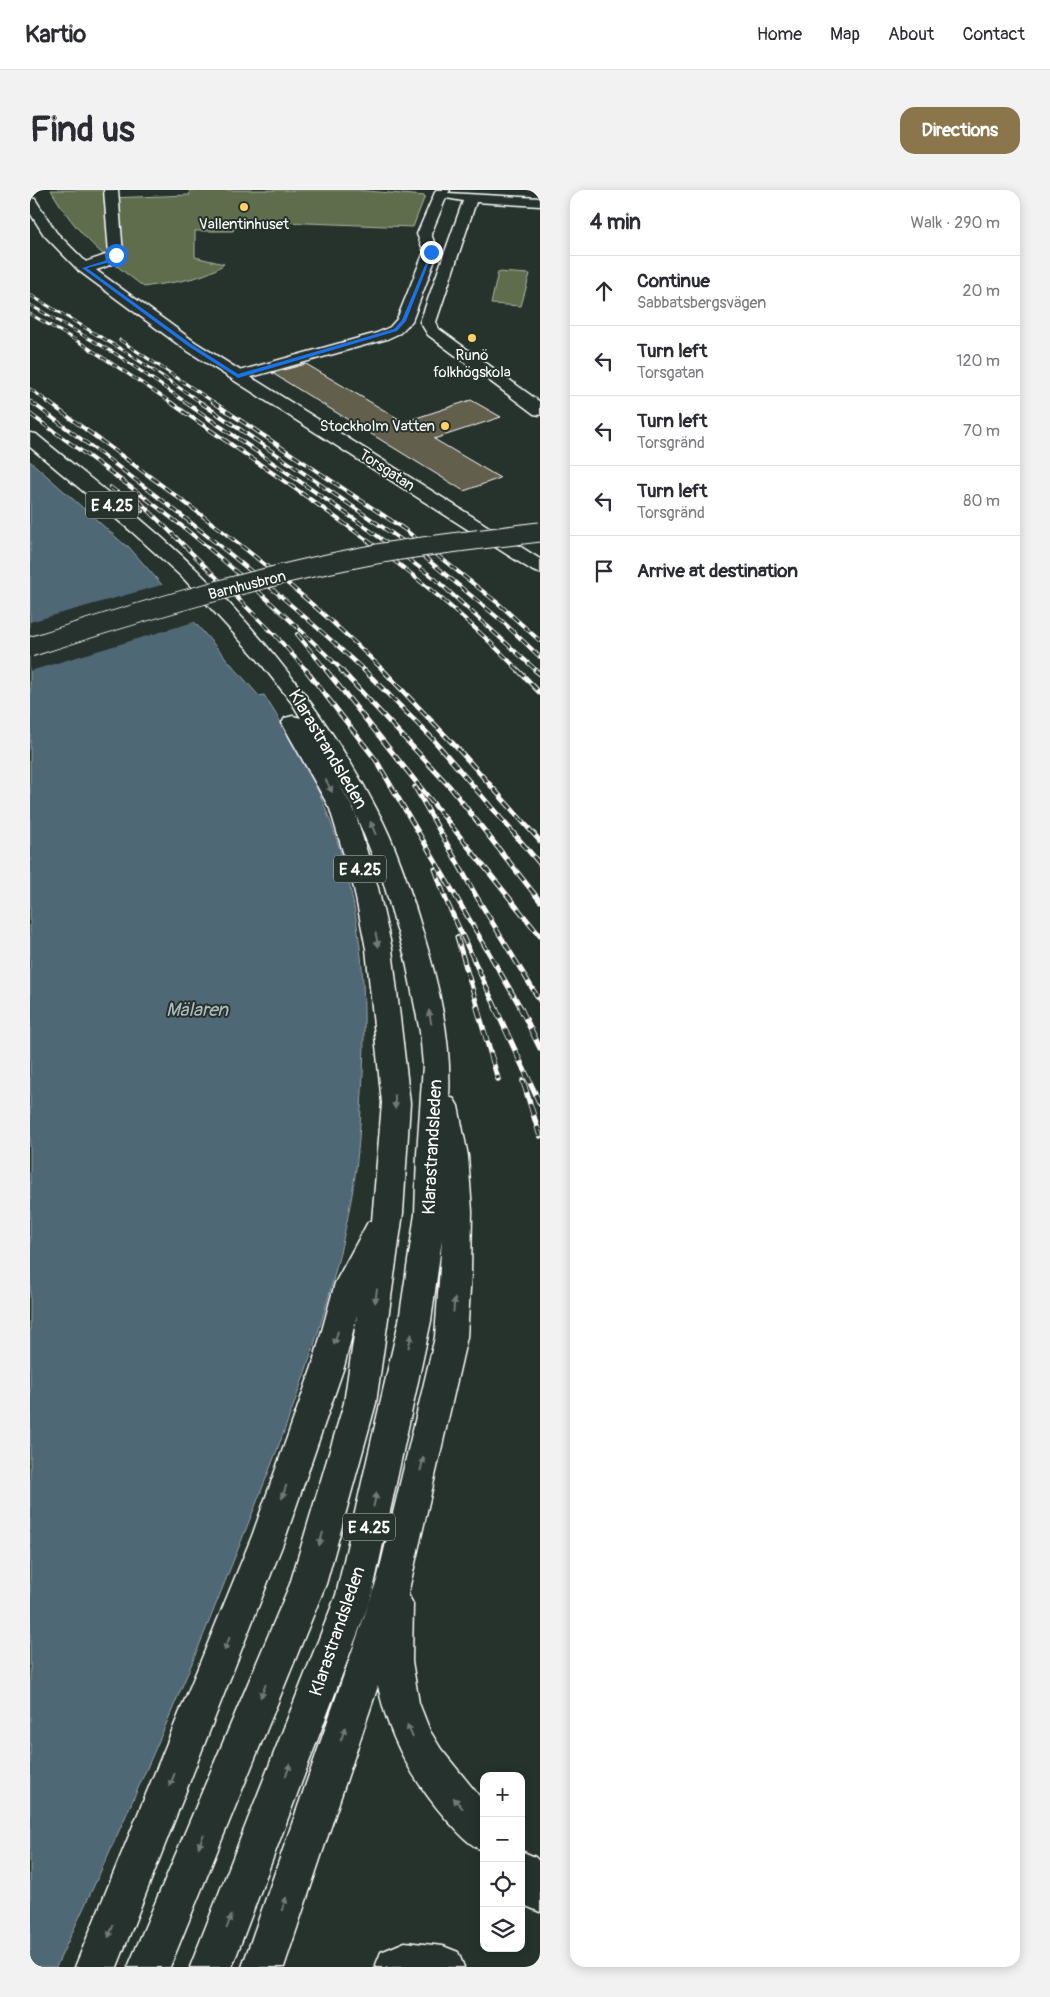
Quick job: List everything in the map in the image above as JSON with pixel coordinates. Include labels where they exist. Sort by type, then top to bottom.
[{"type":"main road","points":[[84,268],[105,262],[116,255],[111,190]]},
{"type":"main road","points":[[238,376],[382,336],[400,326],[431,252],[424,234],[442,192],[471,197],[540,202]]},
{"type":"main road","points":[[471,197],[428,322],[433,332],[540,410]]},
{"type":"main road","name":"Torsgatan","points":[[30,202],[51,235],[84,268],[189,345],[540,567]]},
{"type":"main road","name":"Klarastrandsleden","points":[[30,438],[139,528],[191,575],[259,649],[301,701],[333,750],[365,808],[395,881],[418,958],[433,1032],[437,1065],[431,1154],[430,1214],[415,1321],[354,1595],[211,1967]]},
{"type":"main road","name":"Klarastrandsleden","points":[[30,450],[127,531],[170,571],[248,656],[312,754],[342,809],[366,888],[379,948],[396,1103],[388,1213],[360,1403],[308,1584],[149,1967]]},
{"type":"main road","name":"Barnhusbron","points":[[30,647],[162,607],[270,578],[368,556],[468,540],[540,532]]},
{"type":"main road","name":"Barnhusbron","points":[[468,540],[540,540]]},
{"type":"main road","points":[[263,1967],[395,1580],[451,1337],[456,1273],[454,1156],[437,1065]]},
{"type":"main road","points":[[96,1967],[191,1735],[269,1536],[328,1367],[350,1283],[388,1213]]},
{"type":"main road","points":[[395,1580],[394,1678],[408,1728],[432,1774],[480,1827]]},
{"type":"main road","points":[[525,1875],[540,1892]]},
{"type":"main road","points":[[396,1967],[405,1963],[443,1967]]},
{"type":"green space","points":[[51,190],[107,190],[108,198],[190,195],[189,190],[356,190],[425,196],[413,227],[280,222],[236,226],[233,231],[195,231],[195,257],[224,264],[215,270],[196,277],[144,287],[92,244],[70,220]]},
{"type":"green space","points":[[498,272],[530,274],[521,306],[491,304]]},
{"type":"water","name":"Mälaren","points":[[30,461],[128,546],[259,696],[264,695],[289,735],[307,766],[320,794],[334,830],[345,868],[360,944],[364,1018],[363,1074],[356,1169],[335,1271],[305,1372],[269,1472],[189,1670],[124,1819],[56,1967],[30,1967]]},
{"type":"pier","points":[[165,584],[197,621],[30,671],[30,622]]},
{"type":"building","name":"Stockholm Vatten","points":[[306,364],[404,422],[471,400],[501,417],[434,439],[500,478],[464,491],[272,373]]},
{"type":"railway","points":[[30,295],[126,352],[202,403]]},
{"type":"railway","points":[[30,305],[116,354],[187,403]]},
{"type":"railway","points":[[30,314],[84,345],[172,403]]},
{"type":"railway","points":[[120,340],[215,403]]},
{"type":"railway","points":[[30,389],[50,403]]},
{"type":"railway","points":[[31,402],[244,565],[365,671]]},
{"type":"railway","points":[[48,402],[263,563],[305,598],[383,671]]},
{"type":"railway","points":[[170,402],[306,496],[395,561],[480,632],[518,670]]},
{"type":"railway","points":[[185,402],[360,523],[435,579],[537,671]]},
{"type":"railway","points":[[200,402],[416,550],[503,622],[540,657]]},
{"type":"railway","points":[[213,402],[404,529],[499,604],[540,641]]},
{"type":"railway","points":[[30,414],[130,486],[188,531],[267,599],[343,671]]},
{"type":"railway","points":[[110,487],[142,511]]},
{"type":"railway","points":[[138,500],[275,635]]},
{"type":"railway","points":[[297,634],[327,671]]},
{"type":"railway","points":[[275,635],[279,639]]},
{"type":"railway","points":[[275,635],[307,671]]},
{"type":"railway","points":[[306,670],[376,760],[521,1008]]},
{"type":"railway","points":[[326,670],[540,936]]},
{"type":"railway","points":[[341,670],[450,787],[540,901]]},
{"type":"railway","points":[[518,670],[540,693]]},
{"type":"railway","points":[[535,670],[540,674]]},
{"type":"railway","points":[[365,671],[432,738],[540,864]]},
{"type":"railway","points":[[383,671],[460,751],[540,841]]},
{"type":"railway","points":[[415,787],[475,894],[540,1001]]},
{"type":"railway","points":[[435,869],[446,900],[496,1008]]},
{"type":"railway","points":[[457,937],[478,1008]]},
{"type":"railway","points":[[477,1007],[498,1079]]},
{"type":"railway","points":[[495,1007],[540,1104]]},
{"type":"railway","points":[[520,1007],[540,1048]]},
{"type":"railway","points":[[523,1081],[540,1136]]},
{"type":"place","name":"Vallentinhuset","points":[[244,207]]},
{"type":"place","name":"Runö folkhögskola","points":[[472,338]]},
{"type":"place","name":"Stockholm Vatten","points":[[445,426]]},
{"type":"route","points":[[116,255],[110,260],[84,268],[189,345],[238,376],[382,336],[395,330],[404,321],[431,252]]}]
